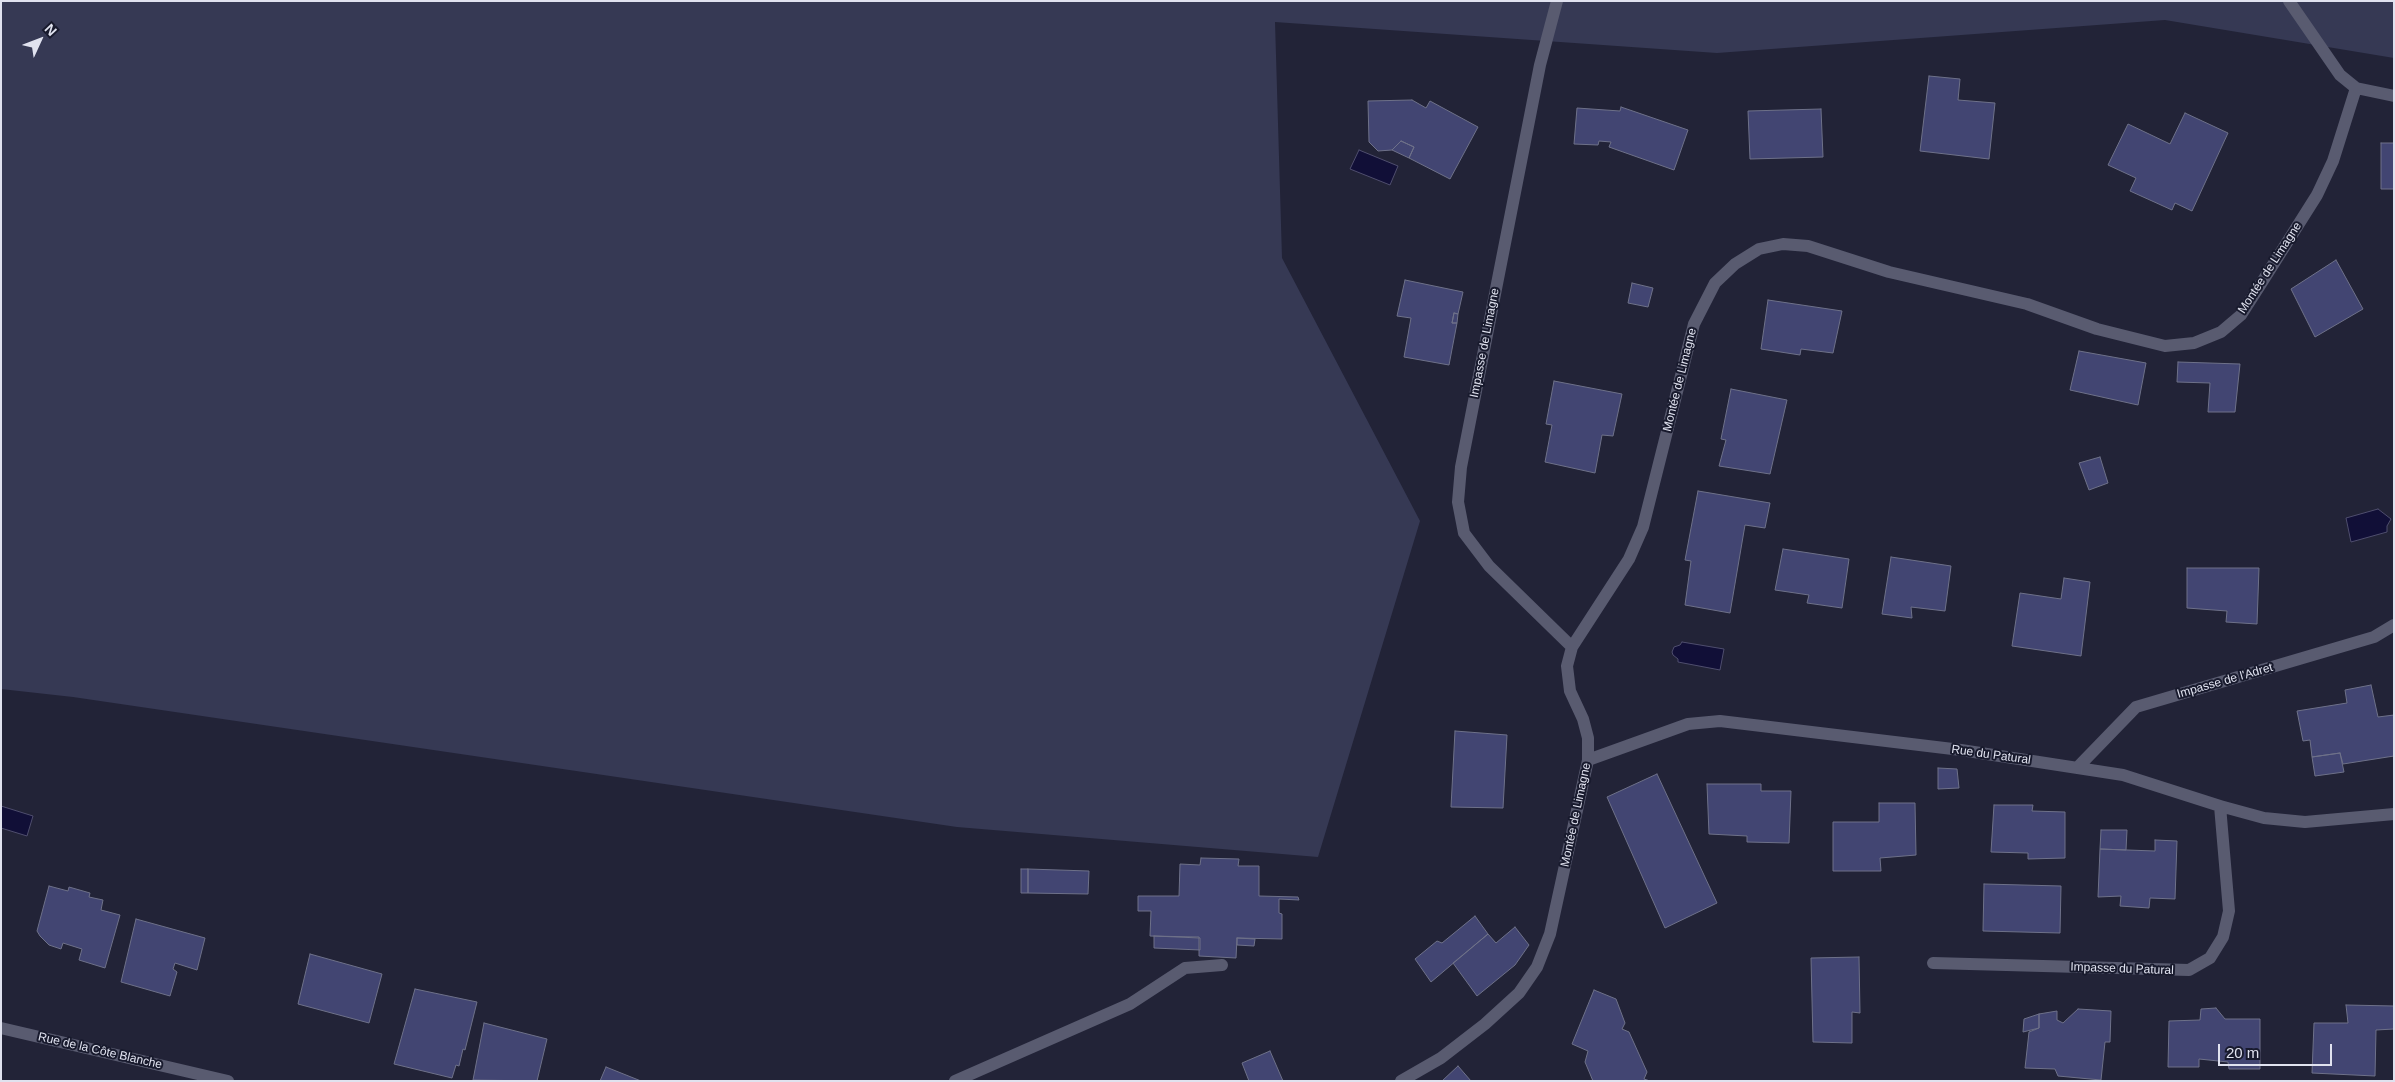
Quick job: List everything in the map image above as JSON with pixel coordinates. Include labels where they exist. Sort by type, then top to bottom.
[{"type":"street","name":"Impasse de Limagne","points":[[1557,1],[1540,65],[1461,467],[1458,502],[1464,532],[1489,566],[1572,647]]},
{"type":"street","points":[[2289,1],[2340,75],[2356,88],[2394,96]]},
{"type":"street","name":"Montée de Limagne","points":[[1402,1081],[1442,1058],[1485,1024],[1519,993],[1537,967],[1550,934],[1588,760],[1588,738],[1583,720],[1570,691],[1567,666],[1572,647],[1629,560],[1643,527],[1694,324],[1715,283],[1735,264],[1758,249],[1783,244],[1808,246],[1889,272],[2027,304],[2097,329],[2166,346],[2194,343],[2220,332],[2241,315],[2264,279],[2317,195],[2333,161],[2356,88]]},
{"type":"street","name":"Impasse de l'Adret","points":[[2077,768],[2136,707],[2374,637],[2394,626]]},
{"type":"street","name":"Rue du Patural","points":[[1588,760],[1688,724],[1720,721],[1961,750],[2123,775],[2264,818],[2305,822],[2394,814]]},
{"type":"street","name":"Impasse du Patural","points":[[1934,963],[2189,970],[2210,958],[2223,937],[2229,911],[2220,806]]},
{"type":"street","points":[[955,1081],[1130,1004],[1185,968],[1222,965]]},
{"type":"street","name":"Rue de la Côte Blanche","points":[[1,1028],[228,1081]]},
{"type":"shaded area","points":[[1,1],[2394,1],[2394,58],[2165,20],[1717,53],[1275,22],[1282,258],[1420,521],[1318,857],[957,827],[73,697],[1,689]]},
{"type":"shaded area","points":[[1359,150],[1398,166],[1390,185],[1350,169]]},
{"type":"shaded area","points":[[2378,509],[2391,519],[2387,526],[2387,532],[2351,542],[2346,518]]},
{"type":"shaded area","points":[[1682,642],[1724,649],[1720,670],[1678,662],[1678,659],[1672,652],[1674,647]]},
{"type":"shaded area","points":[[1,806],[33,816],[27,836],[1,828]]},
{"type":"building","points":[[1929,76],[1960,79],[1958,100],[1995,103],[1989,159],[1920,151]]},
{"type":"building","points":[[1412,100],[1426,108],[1430,101],[1478,127],[1450,179],[1409,158],[1414,147],[1401,141],[1392,150],[1378,151],[1369,142],[1368,101]]},
{"type":"building","points":[[1621,107],[1688,130],[1674,170],[1609,147],[1611,142],[1599,141],[1598,145],[1574,144],[1577,108],[1620,111]]},
{"type":"building","points":[[1821,109],[1823,157],[1750,159],[1748,111]]},
{"type":"building","points":[[2185,113],[2228,133],[2192,211],[2175,203],[2172,210],[2130,191],[2136,178],[2108,165],[2128,124],[2170,144]]},
{"type":"building","points":[[1401,141],[1414,147],[1409,158],[1392,150]]},
{"type":"building","points":[[2381,143],[2394,143],[2394,189],[2381,189]]},
{"type":"building","points":[[2336,260],[2363,309],[2315,337],[2291,289]]},
{"type":"building","points":[[1405,280],[1463,292],[1458,314],[1454,313],[1452,323],[1457,323],[1449,365],[1404,357],[1411,318],[1397,316]]},
{"type":"building","points":[[1632,283],[1653,288],[1648,307],[1628,303]]},
{"type":"building","points":[[1768,300],[1842,311],[1833,353],[1801,349],[1800,355],[1761,349]]},
{"type":"building","points":[[1454,313],[1458,314],[1457,323],[1452,323]]},
{"type":"building","points":[[2079,351],[2146,363],[2138,405],[2070,390]]},
{"type":"building","points":[[2178,362],[2240,364],[2235,412],[2208,412],[2210,383],[2177,382]]},
{"type":"building","points":[[1554,381],[1622,394],[1613,436],[1602,435],[1595,473],[1545,462],[1552,425],[1546,424]]},
{"type":"building","points":[[1731,389],[1787,400],[1770,474],[1719,466],[1726,440],[1721,439]]},
{"type":"building","points":[[2100,457],[2108,483],[2089,490],[2079,463]]},
{"type":"building","points":[[1698,491],[1770,503],[1765,528],[1745,525],[1730,613],[1685,605],[1691,561],[1685,560]]},
{"type":"building","points":[[1783,549],[1849,559],[1842,608],[1807,603],[1809,595],[1775,590]]},
{"type":"building","points":[[1891,557],[1951,566],[1945,611],[1911,607],[1912,618],[1882,614]]},
{"type":"building","points":[[2187,568],[2259,568],[2257,624],[2226,622],[2227,611],[2187,608]]},
{"type":"building","points":[[2064,578],[2090,582],[2081,656],[2012,646],[2020,593],[2061,599]]},
{"type":"building","points":[[2371,685],[2378,717],[2394,715],[2394,756],[2343,764],[2340,753],[2312,757],[2310,740],[2303,741],[2297,711],[2347,703],[2345,690]]},
{"type":"building","points":[[1455,731],[1507,735],[1503,808],[1451,807]]},
{"type":"building","points":[[2340,753],[2344,772],[2315,776],[2312,757]]},
{"type":"building","points":[[1938,768],[1957,769],[1959,788],[1938,789]]},
{"type":"building","points":[[1657,774],[1717,903],[1665,928],[1607,797]]},
{"type":"building","points":[[1707,784],[1761,784],[1761,791],[1791,791],[1789,843],[1747,842],[1747,836],[1709,834]]},
{"type":"building","points":[[1879,803],[1915,803],[1916,855],[1880,858],[1881,871],[1833,871],[1833,822],[1879,822]]},
{"type":"building","points":[[1994,805],[2033,805],[2032,811],[2065,812],[2065,858],[2028,859],[2028,853],[1991,852]]},
{"type":"building","points":[[2101,830],[2127,830],[2126,850],[2100,849]]},
{"type":"building","points":[[2155,840],[2177,841],[2175,899],[2150,898],[2149,908],[2120,906],[2121,896],[2098,897],[2100,849],[2155,851]]},
{"type":"building","points":[[1201,858],[1239,859],[1238,866],[1259,866],[1259,896],[1298,897],[1299,900],[1279,899],[1279,913],[1282,914],[1282,939],[1237,938],[1236,958],[1199,956],[1199,937],[1150,936],[1151,911],[1138,911],[1138,896],[1179,896],[1180,864],[1200,865]]},
{"type":"building","points":[[1021,869],[1028,869],[1028,893],[1021,893]]},
{"type":"building","points":[[1028,869],[1089,871],[1088,894],[1028,893]]},
{"type":"building","points":[[1984,884],[2061,886],[2060,933],[1983,931]]},
{"type":"building","points":[[49,886],[68,891],[69,887],[90,893],[89,897],[103,900],[101,910],[120,915],[105,968],[79,960],[82,949],[63,943],[61,949],[49,945],[40,936],[37,931]]},
{"type":"building","points":[[1475,916],[1488,934],[1431,982],[1415,959],[1437,941],[1442,943]]},
{"type":"building","points":[[136,919],[205,938],[197,970],[175,963],[173,969],[177,972],[170,996],[121,982]]},
{"type":"building","points":[[1515,927],[1529,945],[1515,965],[1477,996],[1453,963],[1488,934],[1496,943]]},
{"type":"building","points":[[1154,936],[1200,938],[1200,950],[1154,948]]},
{"type":"building","points":[[1237,938],[1255,939],[1254,946],[1237,945]]},
{"type":"building","points":[[310,954],[382,974],[369,1023],[298,1004]]},
{"type":"building","points":[[1859,957],[1860,1013],[1852,1012],[1852,1043],[1813,1042],[1811,958]]},
{"type":"building","points":[[415,989],[477,1002],[465,1050],[463,1049],[459,1066],[456,1065],[452,1078],[394,1064]]},
{"type":"building","points":[[1594,990],[1616,999],[1625,1023],[1622,1029],[1629,1032],[1647,1072],[1644,1079],[1650,1081],[1593,1081],[1585,1062],[1588,1051],[1572,1044]]},
{"type":"building","points":[[2346,1005],[2394,1006],[2394,1029],[2376,1030],[2375,1076],[2312,1073],[2314,1023],[2348,1023]]},
{"type":"building","points":[[2216,1008],[2225,1019],[2260,1019],[2260,1069],[2229,1069],[2228,1062],[2199,1059],[2199,1067],[2168,1067],[2169,1021],[2200,1020],[2201,1009]]},
{"type":"building","points":[[2078,1009],[2111,1011],[2110,1042],[2105,1042],[2101,1080],[2058,1076],[2055,1069],[2025,1068],[2029,1032],[2039,1028],[2039,1014],[2057,1011],[2057,1020],[2063,1023]]},
{"type":"building","points":[[2039,1014],[2039,1028],[2023,1032],[2024,1019]]},
{"type":"building","points":[[484,1023],[547,1039],[537,1081],[473,1080]]},
{"type":"building","points":[[1270,1051],[1283,1081],[1249,1081],[1242,1063]]},
{"type":"building","points":[[1458,1066],[1471,1081],[1442,1081]]},
{"type":"building","points":[[606,1067],[641,1081],[600,1081]]}]
